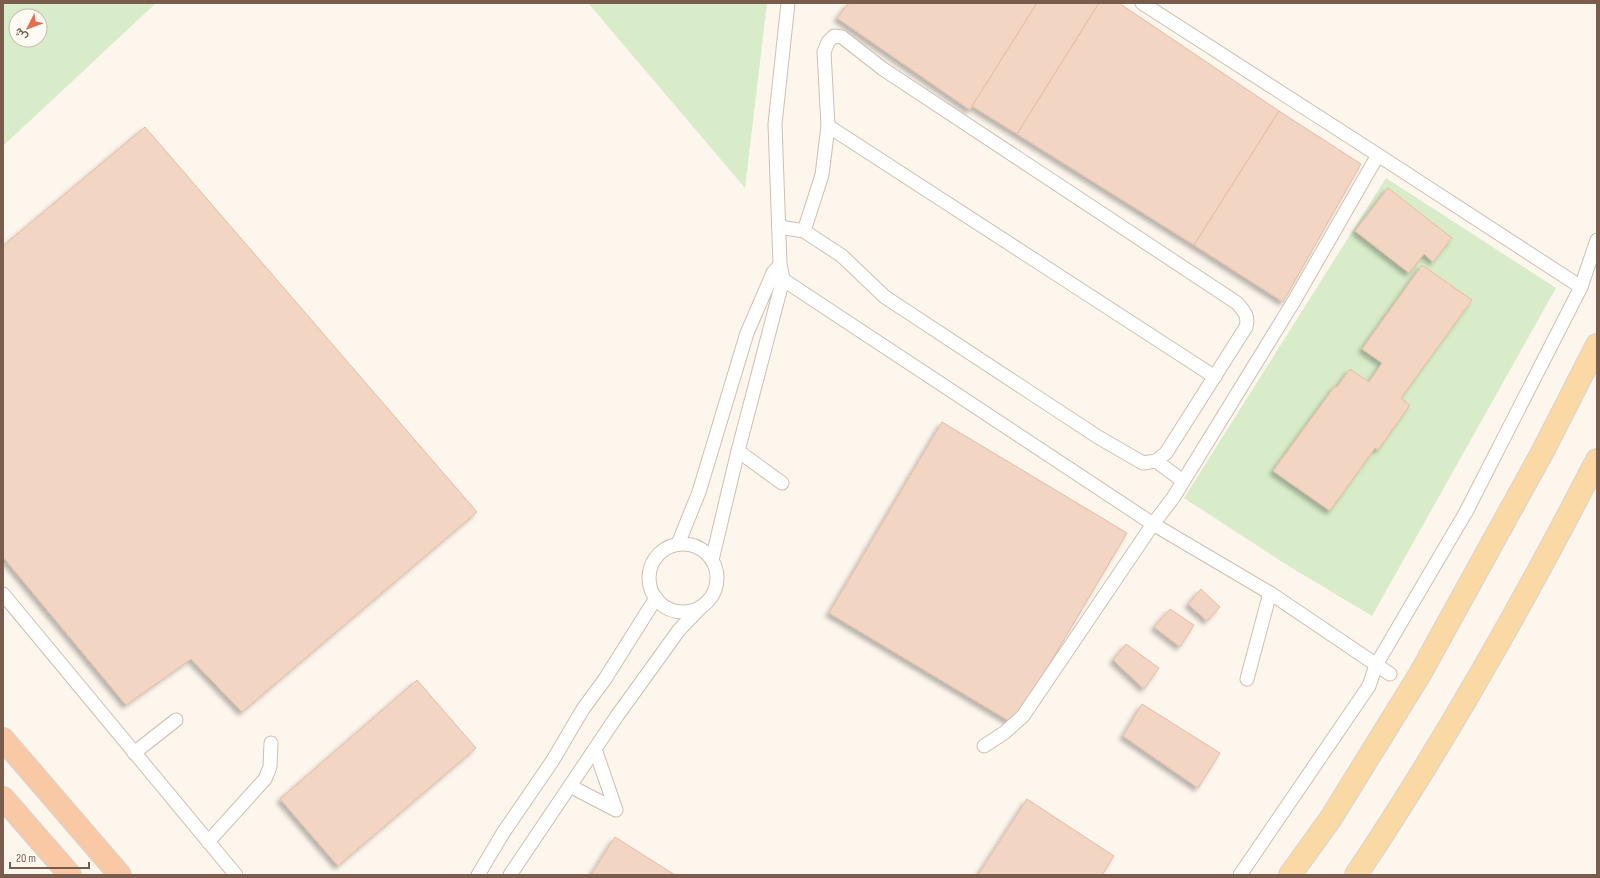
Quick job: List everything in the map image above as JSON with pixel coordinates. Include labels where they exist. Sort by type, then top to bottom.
[{"type":"highway","points":[[3,739],[120,875]]},
{"type":"highway","points":[[3,798],[70,875]]},
{"type":"main road","points":[[1290,875],[1331,818],[1420,674],[1543,451],[1597,345]]},
{"type":"main road","points":[[1356,875],[1394,819],[1514,616],[1550,552],[1597,460]]},
{"type":"lane","points":[[712,560],[779,272],[779,226],[775,124],[788,3]]},
{"type":"lane","points":[[1142,3],[1378,154],[1581,287]]},
{"type":"lane","points":[[779,226],[804,231],[842,256],[885,298],[1098,437],[1143,463],[1156,461],[1166,453],[1215,377],[1246,326],[1248,320],[1245,313],[1237,303],[883,69],[842,37],[834,36],[828,42],[824,52],[828,126],[822,175],[804,231]]},
{"type":"lane","points":[[828,126],[1215,377]]},
{"type":"lane","points":[[984,746],[1004,733],[1023,716],[1153,524],[1184,481],[1294,301],[1378,154]]},
{"type":"lane","points":[[1240,875],[1369,686],[1376,665],[1466,512],[1581,287],[1597,240]]},
{"type":"lane","points":[[779,272],[1153,524],[1270,593],[1390,674]]},
{"type":"lane","points":[[678,544],[700,492],[747,333],[779,272]]},
{"type":"lane","points":[[738,452],[782,483]]},
{"type":"lane","points":[[1156,461],[1184,481]]},
{"type":"lane","points":[[510,875],[617,716],[680,630],[710,599],[717,583],[716,571],[712,560],[701,549],[690,544],[678,544],[664,549],[655,558],[650,568],[650,588],[656,598],[664,606],[675,611],[690,611],[701,607]]},
{"type":"lane","points":[[1247,679],[1270,593]]},
{"type":"lane","points":[[3,594],[236,875]]},
{"type":"lane","points":[[478,875],[503,833],[553,760],[583,710],[605,679],[656,598]]},
{"type":"lane","points":[[134,753],[176,720]]},
{"type":"lane","points":[[208,842],[265,779],[270,767],[271,743]]},
{"type":"lane","points":[[570,786],[616,810],[595,749]]},
{"type":"green space","points":[[3,3],[156,3],[3,146]]},
{"type":"green space","points":[[588,3],[767,3],[745,188]]},
{"type":"green space","points":[[1386,178],[1556,288],[1372,616],[1287,565],[1184,498]]},
{"type":"building","points":[[849,3],[1037,3],[970,110],[837,18]]},
{"type":"building","points":[[1037,3],[1099,3],[1017,134],[972,106]]},
{"type":"building","points":[[1099,3],[1119,3],[1279,111],[1194,245],[1017,134]]},
{"type":"building","points":[[1279,111],[1361,164],[1283,302],[1194,245]]},
{"type":"building","points":[[145,127],[477,512],[242,712],[191,659],[126,705],[3,557],[3,246]]},
{"type":"building","points":[[1388,188],[1452,238],[1433,262],[1424,254],[1409,273],[1355,231]]},
{"type":"building","points":[[1422,265],[1472,300],[1401,398],[1410,405],[1378,450],[1375,448],[1330,511],[1273,471],[1335,386],[1337,387],[1350,369],[1369,382],[1382,363],[1362,349]]},
{"type":"building","points":[[942,422],[1127,533],[1014,724],[829,613]]},
{"type":"building","points":[[1201,589],[1220,607],[1207,621],[1188,604]]},
{"type":"building","points":[[1170,609],[1194,625],[1180,647],[1154,627]]},
{"type":"building","points":[[1126,644],[1159,668],[1144,689],[1113,660]]},
{"type":"building","points":[[417,680],[476,748],[338,866],[280,799]]},
{"type":"building","points":[[1142,704],[1220,753],[1198,788],[1123,736]]},
{"type":"building","points":[[1027,799],[1114,856],[1102,875],[978,875]]},
{"type":"building","points":[[615,837],[675,875],[591,875]]}]
